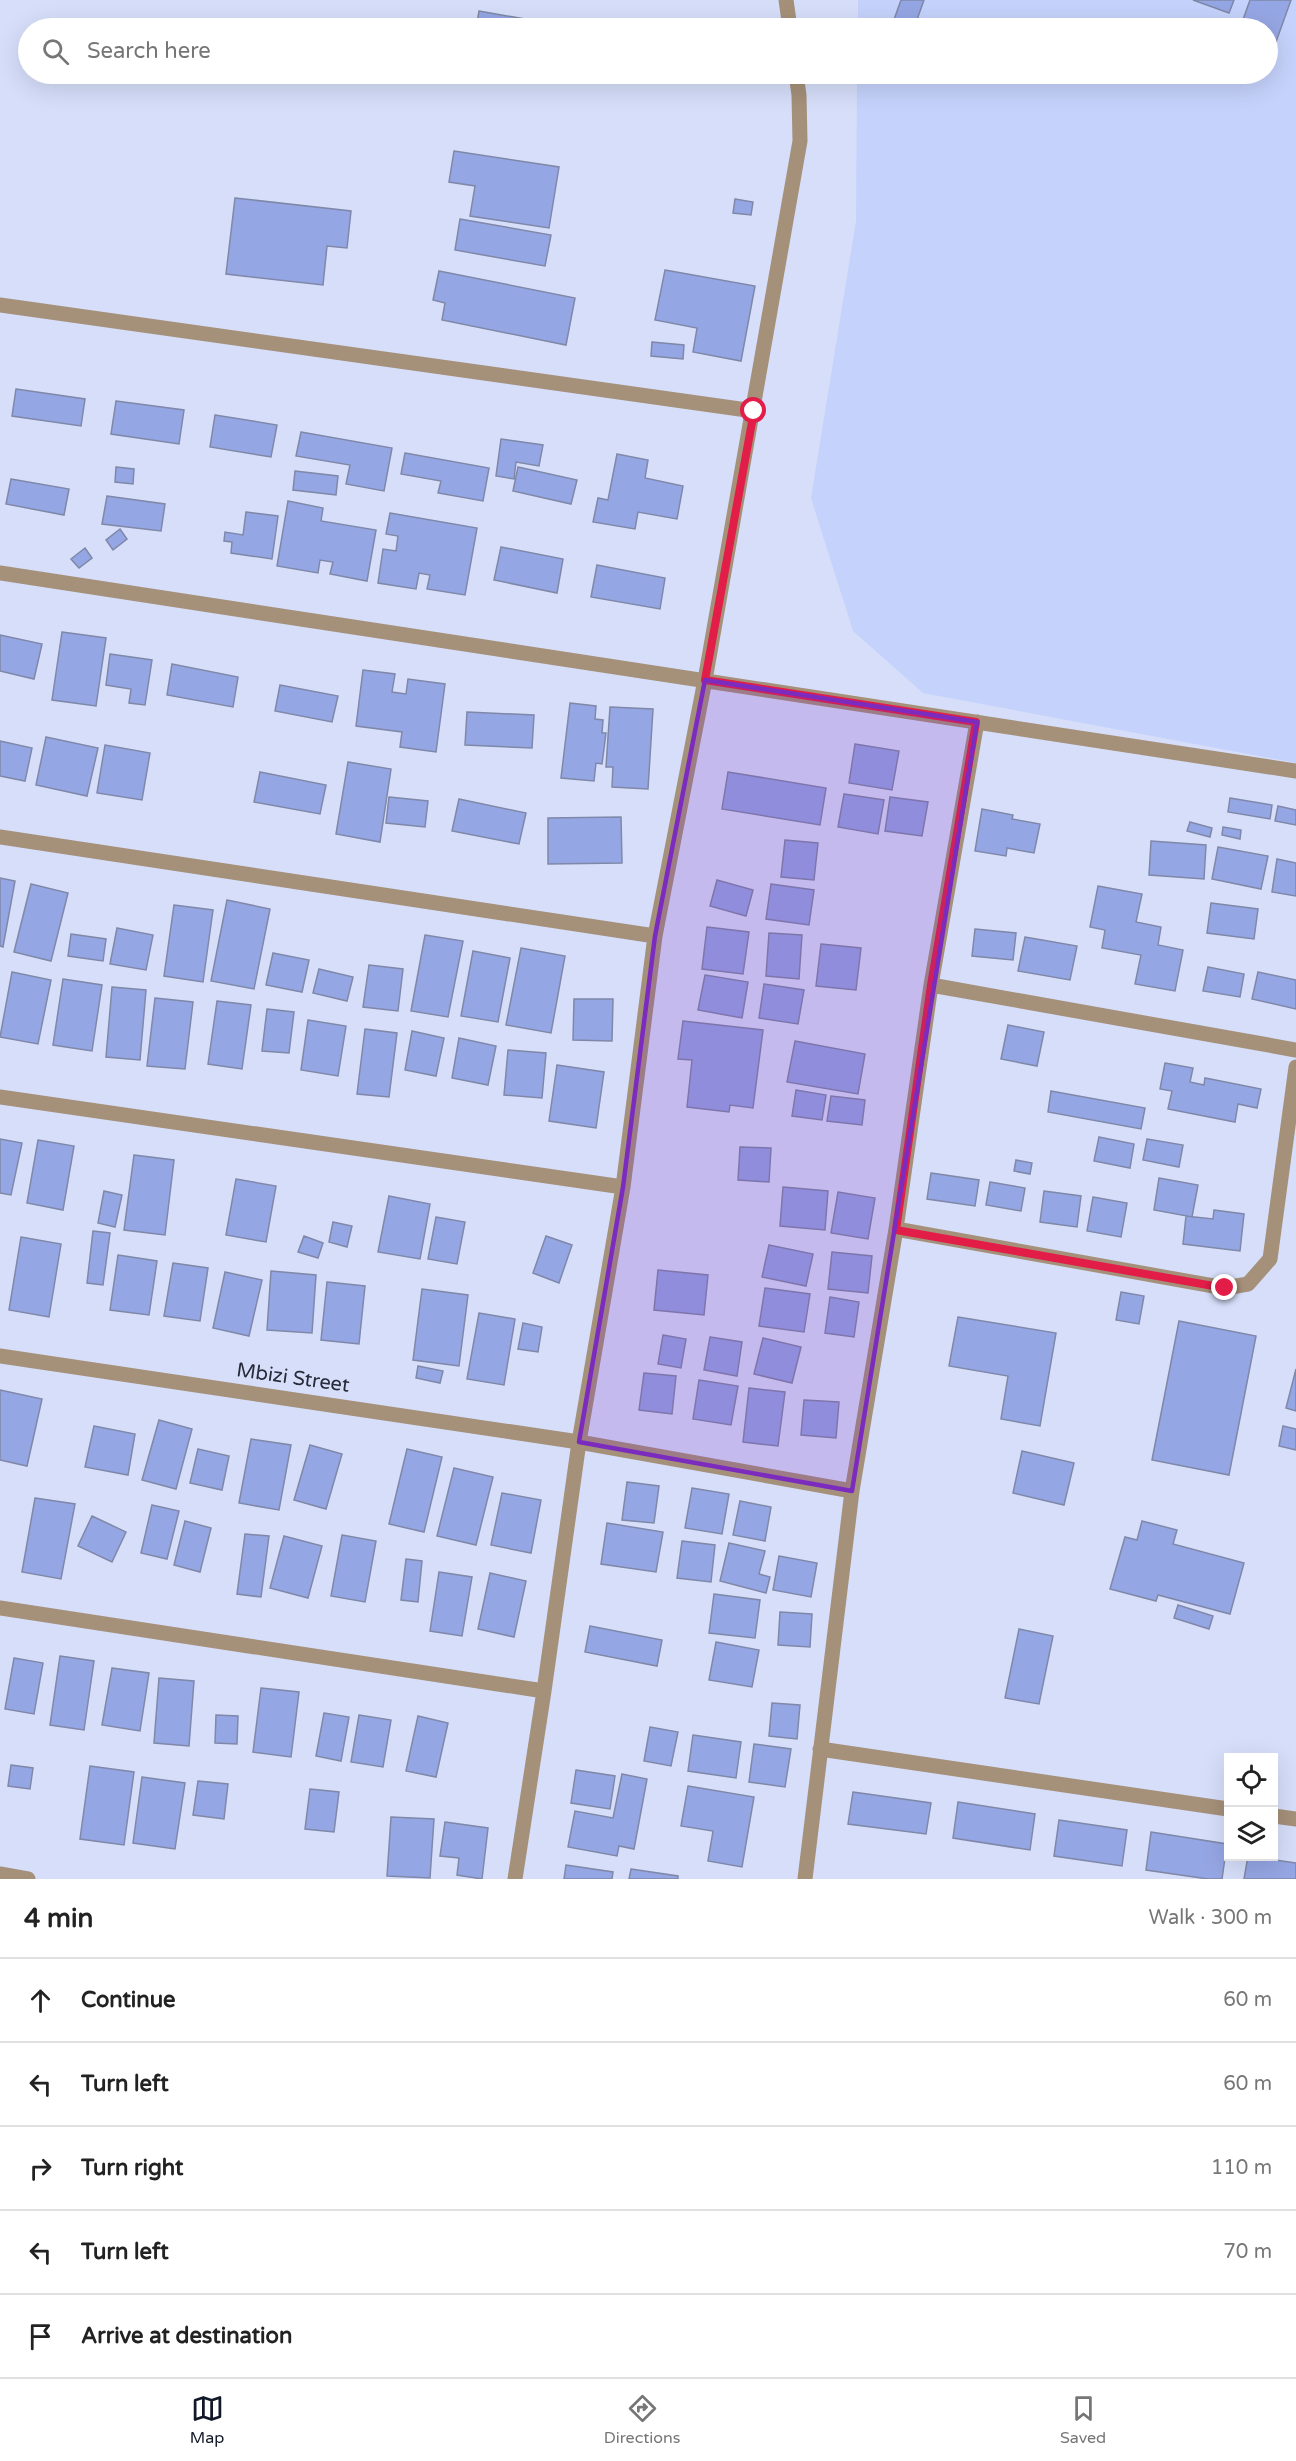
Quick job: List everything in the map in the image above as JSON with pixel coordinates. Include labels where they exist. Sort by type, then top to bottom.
[{"type":"street","points":[[786,0],[789,18]]},
{"type":"street","points":[[515,1879],[579,1442],[623,1187],[655,936],[705,680],[800,141],[798,84]]},
{"type":"street","points":[[0,304],[754,411]]},
{"type":"street","points":[[0,573],[1296,771]]},
{"type":"street","points":[[805,1879],[852,1491],[896,1230],[931,985],[976,722]]},
{"type":"street","points":[[0,837],[655,936]]},
{"type":"street","points":[[931,985],[1296,1050]]},
{"type":"street","points":[[896,1230],[1225,1288],[1248,1284],[1270,1259],[1296,1067]]},
{"type":"street","points":[[0,1097],[623,1187]]},
{"type":"street","name":"Mbizi Street","points":[[0,1356],[579,1442],[852,1491]]},
{"type":"street","points":[[0,1608],[544,1691]]},
{"type":"street","points":[[820,1749],[1224,1808]]},
{"type":"street","points":[[1278,1817],[1296,1819]]},
{"type":"street","points":[[0,1874],[28,1879]]},
{"type":"highlighted area","points":[[705,680],[977,722],[852,1491],[579,1442],[623,1187],[655,936]]},
{"type":"shaded area","points":[[858,0],[1296,0],[1296,763],[923,693],[853,631],[811,498],[856,221],[857,84],[1278,84],[1278,18],[858,18]]},
{"type":"building","points":[[901,0],[924,0],[918,18],[895,18]]},
{"type":"building","points":[[1193,0],[1234,0],[1229,13]]},
{"type":"building","points":[[1250,0],[1291,0],[1278,36],[1278,18],[1244,18]]},
{"type":"building","points":[[479,11],[519,18],[478,18]]},
{"type":"building","points":[[454,151],[559,167],[549,228],[470,216],[475,186],[449,182]]},
{"type":"building","points":[[235,198],[351,211],[347,248],[327,246],[323,285],[226,274]]},
{"type":"building","points":[[735,199],[753,202],[751,215],[733,213]]},
{"type":"building","points":[[460,219],[551,235],[545,266],[455,250]]},
{"type":"building","points":[[665,270],[755,286],[741,361],[693,352],[697,328],[655,320]]},
{"type":"building","points":[[439,271],[575,298],[566,345],[442,320],[445,303],[433,300]]},
{"type":"building","points":[[652,342],[684,345],[683,359],[651,356]]},
{"type":"building","points":[[16,389],[85,399],[81,426],[12,416]]},
{"type":"building","points":[[116,401],[184,410],[179,444],[111,434]]},
{"type":"building","points":[[215,415],[277,425],[271,457],[210,447]]},
{"type":"building","points":[[301,432],[392,448],[384,491],[346,484],[350,465],[296,456]]},
{"type":"building","points":[[501,439],[543,445],[539,466],[516,462],[514,479],[496,476]]},
{"type":"building","points":[[405,453],[489,468],[483,501],[438,493],[441,481],[401,474]]},
{"type":"building","points":[[617,454],[648,460],[645,478],[683,486],[677,519],[638,512],[635,529],[593,522],[598,498],[608,500]]},
{"type":"building","points":[[116,467],[134,469],[133,484],[115,482]]},
{"type":"building","points":[[518,467],[577,480],[571,504],[513,491]]},
{"type":"building","points":[[295,471],[338,476],[336,495],[293,490]]},
{"type":"building","points":[[11,479],[69,489],[64,515],[6,504]]},
{"type":"building","points":[[107,496],[165,504],[161,531],[102,524]]},
{"type":"building","points":[[288,501],[323,508],[321,521],[376,530],[367,581],[330,574],[333,562],[320,560],[318,573],[277,566]]},
{"type":"building","points":[[246,512],[278,516],[272,559],[231,553],[232,542],[224,541],[225,532],[243,535]]},
{"type":"building","points":[[390,513],[477,528],[465,595],[427,589],[430,575],[419,573],[416,589],[378,583],[383,549],[396,551],[398,536],[386,534]]},
{"type":"building","points":[[120,529],[127,539],[113,550],[106,540]]},
{"type":"building","points":[[501,547],[563,559],[557,593],[494,580]]},
{"type":"building","points":[[85,548],[92,558],[79,568],[71,559]]},
{"type":"building","points":[[597,565],[665,578],[660,609],[591,597]]},
{"type":"building","points":[[62,632],[106,638],[96,706],[52,700]]},
{"type":"building","points":[[0,635],[42,644],[34,679],[0,671]]},
{"type":"building","points":[[110,654],[152,660],[145,705],[129,703],[131,689],[106,685]]},
{"type":"building","points":[[172,664],[238,677],[233,707],[167,695]]},
{"type":"building","points":[[363,670],[395,674],[392,692],[406,694],[408,679],[445,684],[436,752],[400,747],[402,732],[356,726]]},
{"type":"building","points":[[280,685],[338,696],[332,722],[275,711]]},
{"type":"building","points":[[570,703],[596,706],[595,719],[603,720],[602,733],[606,733],[602,764],[596,763],[594,781],[561,778]]},
{"type":"building","points":[[610,707],[653,709],[648,789],[612,787],[613,767],[606,767]]},
{"type":"building","points":[[467,712],[534,715],[532,748],[465,745]]},
{"type":"building","points":[[46,737],[98,748],[87,796],[36,785]]},
{"type":"building","points":[[0,741],[32,748],[25,781],[0,776]]},
{"type":"building","points":[[855,744],[899,751],[892,790],[849,783]]},
{"type":"building","points":[[105,745],[150,753],[142,800],[97,793]]},
{"type":"building","points":[[348,762],[391,769],[380,842],[336,834]]},
{"type":"building","points":[[260,772],[326,785],[320,814],[254,802]]},
{"type":"building","points":[[728,772],[826,788],[820,825],[722,809]]},
{"type":"building","points":[[844,794],[884,800],[878,834],[838,827]]},
{"type":"building","points":[[389,797],[428,801],[425,827],[386,823]]},
{"type":"building","points":[[890,797],[928,802],[922,836],[885,831]]},
{"type":"building","points":[[1230,798],[1272,805],[1270,819],[1228,812]]},
{"type":"building","points":[[459,799],[526,813],[519,844],[452,831]]},
{"type":"building","points":[[1278,806],[1296,810],[1296,825],[1275,821]]},
{"type":"building","points":[[982,809],[1013,815],[1012,819],[1040,824],[1034,853],[1007,848],[1006,856],[975,851]]},
{"type":"building","points":[[621,817],[622,863],[548,864],[548,818]]},
{"type":"building","points":[[1190,822],[1212,828],[1210,837],[1187,831]]},
{"type":"building","points":[[1223,827],[1241,830],[1240,839],[1222,835]]},
{"type":"building","points":[[785,840],[818,843],[814,880],[781,877]]},
{"type":"building","points":[[1151,841],[1206,845],[1204,879],[1149,875]]},
{"type":"building","points":[[1218,847],[1268,856],[1261,889],[1212,879]]},
{"type":"building","points":[[1277,859],[1296,863],[1296,896],[1272,892]]},
{"type":"building","points":[[0,878],[15,881],[3,947],[0,946]]},
{"type":"building","points":[[717,880],[753,890],[746,916],[710,906]]},
{"type":"building","points":[[31,884],[68,893],[51,961],[14,952]]},
{"type":"building","points":[[771,884],[814,890],[809,925],[766,919]]},
{"type":"building","points":[[1098,886],[1142,894],[1136,922],[1161,927],[1158,945],[1183,950],[1175,991],[1135,984],[1141,955],[1102,948],[1105,930],[1090,927]]},
{"type":"building","points":[[227,900],[270,909],[254,989],[211,981]]},
{"type":"building","points":[[1211,903],[1258,909],[1254,939],[1207,933]]},
{"type":"building","points":[[174,905],[213,910],[203,982],[164,976]]},
{"type":"building","points":[[707,927],[749,932],[743,974],[702,969]]},
{"type":"building","points":[[117,928],[153,935],[146,970],[110,964]]},
{"type":"building","points":[[975,929],[1016,933],[1013,960],[972,956]]},
{"type":"building","points":[[769,933],[802,935],[799,979],[766,976]]},
{"type":"building","points":[[71,934],[106,939],[103,961],[68,956]]},
{"type":"building","points":[[425,935],[463,941],[448,1017],[411,1011]]},
{"type":"building","points":[[1025,937],[1077,946],[1070,980],[1018,971]]},
{"type":"building","points":[[821,944],[861,948],[856,990],[816,986]]},
{"type":"building","points":[[521,948],[565,956],[551,1033],[506,1025]]},
{"type":"building","points":[[473,951],[510,958],[498,1022],[461,1016]]},
{"type":"building","points":[[273,953],[309,960],[302,992],[266,985]]},
{"type":"building","points":[[369,965],[403,969],[398,1011],[363,1007]]},
{"type":"building","points":[[1208,967],[1244,974],[1240,997],[1203,991]]},
{"type":"building","points":[[319,969],[353,977],[347,1001],[313,993]]},
{"type":"building","points":[[12,972],[51,980],[38,1044],[0,1037]]},
{"type":"building","points":[[1258,972],[1296,980],[1296,1009],[1252,999]]},
{"type":"building","points":[[705,975],[748,982],[742,1018],[698,1010]]},
{"type":"building","points":[[63,979],[102,985],[92,1051],[53,1045]]},
{"type":"building","points":[[764,984],[804,990],[798,1024],[759,1018]]},
{"type":"building","points":[[112,987],[146,990],[140,1060],[106,1057]]},
{"type":"building","points":[[155,998],[193,1002],[185,1069],[147,1066]]},
{"type":"building","points":[[574,999],[613,999],[612,1041],[573,1040]]},
{"type":"building","points":[[217,1001],[251,1005],[242,1069],[208,1064]]},
{"type":"building","points":[[267,1009],[294,1012],[289,1053],[262,1051]]},
{"type":"building","points":[[308,1020],[346,1026],[338,1076],[301,1070]]},
{"type":"building","points":[[683,1021],[763,1030],[753,1108],[730,1105],[729,1112],[687,1107],[692,1060],[678,1059]]},
{"type":"building","points":[[1008,1025],[1044,1032],[1037,1066],[1001,1059]]},
{"type":"building","points":[[365,1029],[397,1033],[389,1097],[357,1094]]},
{"type":"building","points":[[412,1031],[444,1038],[436,1076],[405,1070]]},
{"type":"building","points":[[459,1038],[496,1046],[488,1085],[452,1078]]},
{"type":"building","points":[[795,1041],[865,1054],[858,1094],[787,1082]]},
{"type":"building","points":[[508,1050],[546,1053],[542,1098],[504,1095]]},
{"type":"building","points":[[1165,1063],[1193,1068],[1190,1082],[1204,1085],[1205,1078],[1261,1089],[1257,1108],[1238,1104],[1235,1122],[1168,1109],[1172,1091],[1160,1089]]},
{"type":"building","points":[[557,1065],[604,1072],[596,1128],[549,1121]]},
{"type":"building","points":[[796,1090],[826,1095],[822,1120],[792,1116]]},
{"type":"building","points":[[1051,1091],[1145,1108],[1141,1129],[1048,1112]]},
{"type":"building","points":[[831,1096],[865,1100],[862,1125],[827,1121]]},
{"type":"building","points":[[1099,1137],[1134,1144],[1130,1168],[1094,1161]]},
{"type":"building","points":[[0,1139],[22,1143],[11,1195],[0,1193]]},
{"type":"building","points":[[1147,1139],[1183,1145],[1179,1167],[1143,1160]]},
{"type":"building","points":[[38,1140],[74,1146],[63,1210],[27,1203]]},
{"type":"building","points":[[740,1147],[771,1148],[769,1182],[738,1180]]},
{"type":"building","points":[[134,1155],[174,1160],[165,1235],[124,1230]]},
{"type":"building","points":[[1016,1160],[1032,1163],[1030,1174],[1014,1171]]},
{"type":"building","points":[[931,1173],[979,1180],[975,1206],[927,1199]]},
{"type":"building","points":[[1159,1178],[1198,1185],[1192,1217],[1154,1210]]},
{"type":"building","points":[[236,1179],[276,1186],[266,1242],[226,1235]]},
{"type":"building","points":[[990,1182],[1025,1188],[1021,1211],[986,1205]]},
{"type":"building","points":[[783,1187],[828,1191],[825,1230],[780,1226]]},
{"type":"building","points":[[104,1191],[122,1195],[115,1227],[98,1223]]},
{"type":"building","points":[[1044,1191],[1081,1196],[1077,1227],[1040,1222]]},
{"type":"building","points":[[838,1192],[875,1198],[868,1239],[831,1233]]},
{"type":"building","points":[[389,1196],[430,1204],[420,1259],[378,1252]]},
{"type":"building","points":[[1093,1197],[1127,1203],[1121,1237],[1087,1231]]},
{"type":"building","points":[[1214,1210],[1244,1214],[1240,1251],[1183,1244],[1186,1216],[1213,1219]]},
{"type":"building","points":[[436,1217],[465,1222],[457,1264],[428,1259]]},
{"type":"building","points":[[333,1222],[352,1226],[347,1247],[329,1242]]},
{"type":"building","points":[[93,1231],[110,1233],[103,1285],[87,1283]]},
{"type":"building","points":[[304,1236],[323,1243],[318,1258],[298,1252]]},
{"type":"building","points":[[546,1236],[572,1245],[559,1283],[533,1273]]},
{"type":"building","points":[[21,1237],[61,1244],[49,1317],[9,1310]]},
{"type":"building","points":[[769,1245],[813,1254],[806,1286],[762,1277]]},
{"type":"building","points":[[832,1252],[872,1256],[868,1293],[828,1289]]},
{"type":"building","points":[[118,1255],[157,1261],[149,1315],[110,1310]]},
{"type":"building","points":[[173,1263],[208,1268],[200,1321],[164,1316]]},
{"type":"building","points":[[658,1270],[708,1275],[704,1315],[654,1310]]},
{"type":"building","points":[[271,1271],[316,1275],[312,1333],[267,1330]]},
{"type":"building","points":[[225,1272],[262,1280],[249,1336],[213,1328]]},
{"type":"building","points":[[327,1282],[365,1286],[359,1344],[321,1340]]},
{"type":"building","points":[[765,1288],[810,1294],[804,1332],[759,1326]]},
{"type":"building","points":[[422,1289],[468,1295],[459,1366],[413,1360]]},
{"type":"building","points":[[1121,1292],[1144,1296],[1139,1324],[1116,1320]]},
{"type":"building","points":[[830,1297],[859,1302],[854,1337],[825,1333]]},
{"type":"building","points":[[479,1313],[515,1319],[504,1385],[467,1379]]},
{"type":"building","points":[[958,1317],[1056,1333],[1040,1426],[1001,1419],[1008,1376],[949,1366]]},
{"type":"building","points":[[1179,1321],[1256,1336],[1229,1475],[1152,1460]]},
{"type":"building","points":[[523,1323],[542,1327],[538,1352],[518,1349]]},
{"type":"building","points":[[663,1335],[686,1339],[681,1368],[658,1364]]},
{"type":"building","points":[[710,1337],[742,1342],[737,1376],[704,1370]]},
{"type":"building","points":[[763,1338],[801,1347],[792,1383],[754,1374]]},
{"type":"building","points":[[418,1366],[443,1371],[440,1383],[416,1378]]},
{"type":"building","points":[[1296,1369],[1296,1411],[1286,1408]]},
{"type":"building","points":[[644,1373],[676,1376],[672,1414],[639,1410]]},
{"type":"building","points":[[699,1380],[738,1386],[731,1425],[693,1419]]},
{"type":"building","points":[[749,1388],[785,1392],[778,1446],[743,1442]]},
{"type":"building","points":[[0,1390],[42,1399],[27,1466],[0,1460]]},
{"type":"building","points":[[804,1400],[839,1402],[836,1438],[801,1435]]},
{"type":"building","points":[[159,1420],[192,1429],[176,1489],[142,1480]]},
{"type":"building","points":[[94,1426],[135,1434],[128,1475],[85,1467]]},
{"type":"building","points":[[1283,1426],[1296,1429],[1296,1450],[1279,1446]]},
{"type":"building","points":[[251,1439],[291,1445],[279,1510],[239,1503]]},
{"type":"building","points":[[310,1445],[342,1454],[326,1509],[294,1500]]},
{"type":"building","points":[[198,1449],[229,1456],[222,1490],[190,1483]]},
{"type":"building","points":[[407,1449],[442,1457],[424,1532],[389,1524]]},
{"type":"building","points":[[1022,1451],[1074,1463],[1064,1505],[1013,1493]]},
{"type":"building","points":[[454,1468],[493,1477],[476,1545],[437,1536]]},
{"type":"building","points":[[627,1482],[659,1486],[654,1523],[622,1520]]},
{"type":"building","points":[[692,1488],[729,1494],[722,1534],[685,1528]]},
{"type":"building","points":[[502,1493],[541,1500],[531,1553],[491,1545]]},
{"type":"building","points":[[35,1498],[75,1504],[61,1579],[22,1572]]},
{"type":"building","points":[[740,1501],[771,1507],[765,1541],[733,1535]]},
{"type":"building","points":[[152,1505],[179,1511],[167,1559],[141,1553]]},
{"type":"building","points":[[92,1516],[126,1532],[112,1562],[78,1546]]},
{"type":"building","points":[[185,1521],[211,1528],[200,1572],[174,1565]]},
{"type":"building","points":[[1142,1521],[1177,1530],[1173,1544],[1244,1563],[1230,1614],[1158,1595],[1156,1601],[1110,1589],[1125,1537],[1137,1540]]},
{"type":"building","points":[[607,1523],[663,1532],[656,1572],[601,1564]]},
{"type":"building","points":[[245,1534],[269,1536],[261,1597],[237,1594]]},
{"type":"building","points":[[342,1535],[376,1541],[365,1602],[331,1596]]},
{"type":"building","points":[[284,1536],[322,1546],[308,1598],[270,1588]]},
{"type":"building","points":[[682,1541],[715,1545],[711,1582],[677,1578]]},
{"type":"building","points":[[729,1543],[765,1551],[759,1574],[770,1577],[766,1593],[720,1581]]},
{"type":"building","points":[[779,1556],[817,1563],[811,1597],[773,1590]]},
{"type":"building","points":[[406,1559],[422,1561],[418,1602],[401,1600]]},
{"type":"building","points":[[439,1572],[472,1577],[462,1636],[430,1631]]},
{"type":"building","points":[[490,1573],[526,1581],[514,1637],[478,1629]]},
{"type":"building","points":[[714,1594],[760,1600],[755,1638],[709,1633]]},
{"type":"building","points":[[1178,1605],[1213,1616],[1209,1629],[1174,1618]]},
{"type":"building","points":[[780,1612],[812,1614],[810,1647],[778,1645]]},
{"type":"building","points":[[590,1626],[662,1640],[657,1666],[585,1652]]},
{"type":"building","points":[[1019,1629],[1053,1636],[1039,1704],[1005,1698]]},
{"type":"building","points":[[716,1642],[759,1650],[752,1687],[709,1680]]},
{"type":"building","points":[[60,1656],[94,1661],[84,1730],[50,1725]]},
{"type":"building","points":[[14,1658],[43,1663],[34,1714],[5,1709]]},
{"type":"building","points":[[112,1668],[149,1673],[140,1731],[102,1725]]},
{"type":"building","points":[[159,1678],[194,1681],[189,1746],[154,1743]]},
{"type":"building","points":[[261,1688],[299,1692],[291,1757],[253,1752]]},
{"type":"building","points":[[772,1703],[800,1705],[797,1739],[769,1736]]},
{"type":"building","points":[[324,1713],[349,1717],[341,1761],[316,1756]]},
{"type":"building","points":[[216,1715],[238,1716],[237,1744],[215,1743]]},
{"type":"building","points":[[359,1715],[391,1720],[383,1767],[351,1762]]},
{"type":"building","points":[[418,1716],[448,1723],[436,1777],[406,1771]]},
{"type":"building","points":[[650,1727],[678,1732],[671,1766],[644,1761]]},
{"type":"building","points":[[693,1735],[741,1742],[736,1778],[688,1771]]},
{"type":"building","points":[[754,1744],[791,1749],[785,1787],[749,1782]]},
{"type":"building","points":[[11,1765],[33,1768],[30,1789],[8,1786]]},
{"type":"building","points":[[90,1766],[134,1772],[124,1845],[80,1839]]},
{"type":"building","points":[[576,1770],[615,1776],[610,1809],[571,1803]]},
{"type":"building","points":[[622,1774],[647,1779],[634,1849],[619,1846],[617,1856],[568,1847],[575,1811],[613,1818]]},
{"type":"building","points":[[142,1777],[185,1783],[175,1849],[133,1843]]},
{"type":"building","points":[[198,1781],[228,1784],[224,1819],[193,1815]]},
{"type":"building","points":[[688,1786],[754,1797],[742,1867],[708,1861],[713,1831],[681,1826]]},
{"type":"building","points":[[310,1789],[339,1792],[334,1832],[305,1829]]},
{"type":"building","points":[[853,1792],[931,1803],[926,1834],[848,1824]]},
{"type":"building","points":[[958,1802],[1035,1814],[1030,1850],[953,1838]]},
{"type":"building","points":[[391,1817],[434,1819],[430,1878],[387,1876]]},
{"type":"building","points":[[1059,1820],[1127,1830],[1122,1866],[1054,1856]]},
{"type":"building","points":[[445,1822],[488,1828],[482,1879],[457,1875],[459,1858],[440,1856]]},
{"type":"building","points":[[1151,1832],[1224,1844],[1222,1879],[1146,1870]]},
{"type":"building","points":[[1278,1860],[1296,1863],[1296,1879],[1244,1879],[1247,1861]]},
{"type":"building","points":[[566,1865],[613,1872],[612,1879],[564,1879]]},
{"type":"building","points":[[631,1869],[678,1876],[678,1879],[629,1879]]},
{"type":"route","points":[[754,411],[705,680],[976,722],[931,985],[896,1230],[1225,1288]]}]
